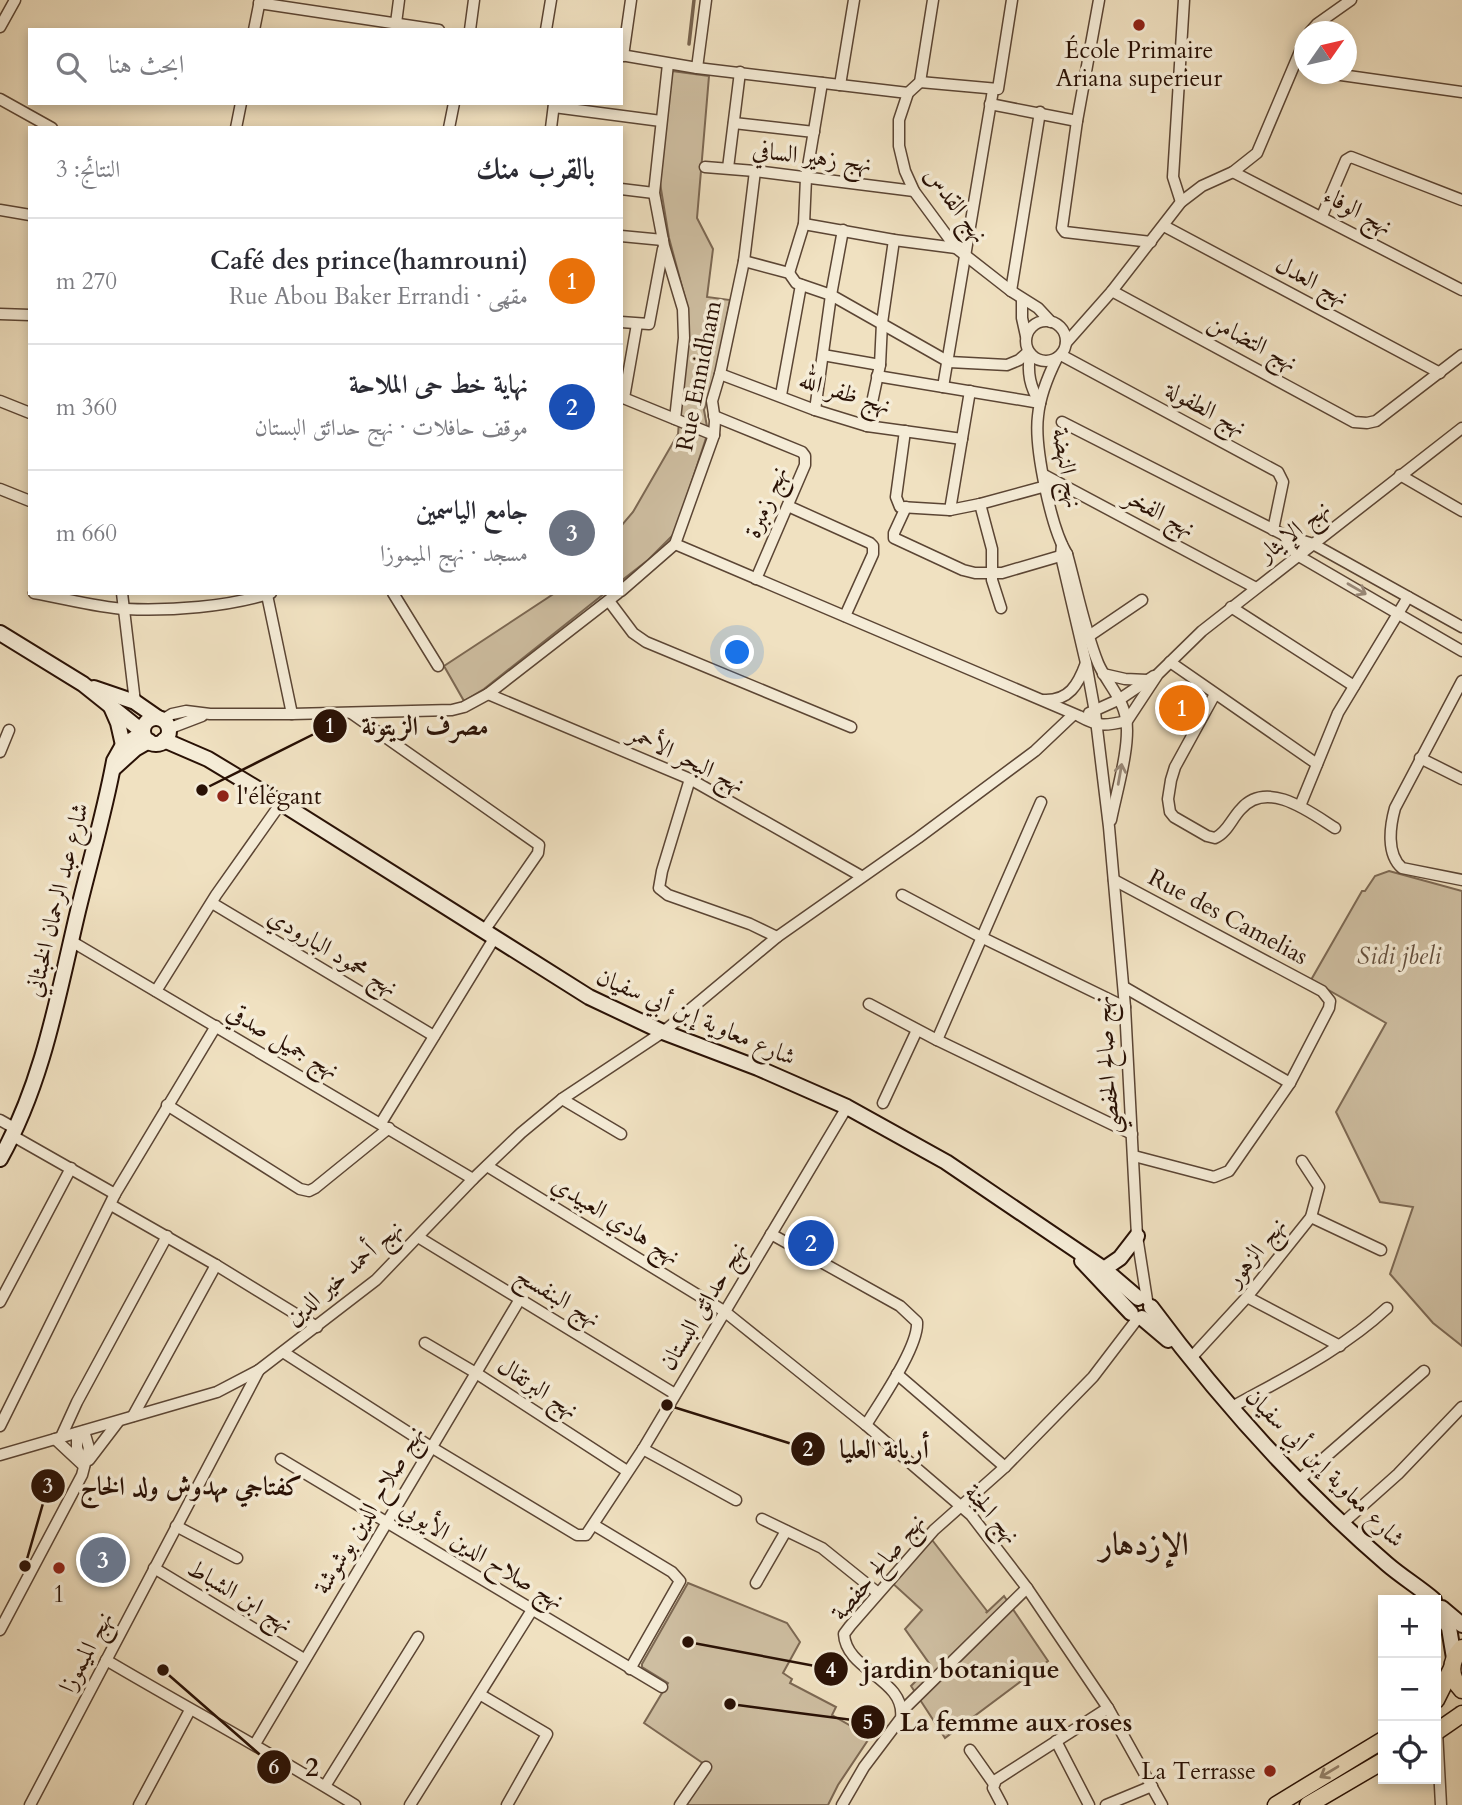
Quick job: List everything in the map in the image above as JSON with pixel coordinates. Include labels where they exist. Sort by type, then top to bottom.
[{"type":"main road","name":"شارع معاوية إبن أبي سفيان","points":[[0,634],[83,684],[108,702],[145,736]]},
{"type":"main road","name":"شارع معاوية إبن أبي سفيان","points":[[83,684],[135,702],[164,728],[197,747],[208,759],[589,997],[663,1032],[758,1068],[847,1107],[946,1162],[1006,1201],[1104,1269],[1299,1480],[1388,1565],[1426,1595]]},
{"type":"main road","points":[[108,702],[118,723],[123,745],[145,736]]},
{"type":"main road","points":[[113,769],[145,736],[147,721],[164,728],[155,743],[145,736]]},
{"type":"main road","name":"شارع عبد الرحمان الخبثاني","points":[[0,1159],[15,1132],[32,1090],[114,761],[123,745]]},
{"type":"main road","points":[[1104,1269],[1120,1258],[1138,1236]]},
{"type":"main road","name":"شارع معاوية إبن أبي سفيان","points":[[1064,1242],[1141,1309]]},
{"type":"main road","name":"شارع معاوية إبن أبي سفيان","points":[[1441,1607],[1462,1625]]},
{"type":"main road","name":"شارع معاوية إبن أبي سفيان","points":[[1441,1614],[1449,1628],[1456,1658]]},
{"type":"main road","points":[[1456,1658],[1453,1677],[1462,1690]]},
{"type":"main road","points":[[1441,1690],[1456,1658]]},
{"type":"main road","points":[[1441,1728],[1462,1714]]},
{"type":"main road","points":[[1276,1805],[1378,1743]]},
{"type":"main road","points":[[1308,1805],[1378,1764]]},
{"type":"street","points":[[0,27],[15,0]]},
{"type":"street","points":[[396,23],[399,0]]},
{"type":"street","points":[[470,28],[474,0]]},
{"type":"street","points":[[546,28],[551,0]]},
{"type":"street","points":[[623,49],[631,0]]},
{"type":"street","points":[[697,68],[706,0]]},
{"type":"street","points":[[840,85],[854,0]]},
{"type":"street","points":[[623,55],[697,68],[908,93],[920,82],[933,0]]},
{"type":"street","points":[[920,82],[998,89],[1012,0]]},
{"type":"street","points":[[1099,0],[1077,121],[1063,229],[1065,232],[1151,242]]},
{"type":"street","points":[[1181,202],[1173,177],[1184,0]]},
{"type":"street","points":[[1324,21],[1350,0]]},
{"type":"street","points":[[254,28],[260,2],[315,5],[427,28]]},
{"type":"street","points":[[668,64],[654,192],[664,243],[683,309],[684,338],[675,419]]},
{"type":"street","points":[[1029,353],[1043,362],[1059,357],[1066,343],[1112,291],[1181,202],[1208,182],[1233,172],[1259,149],[1294,64]]},
{"type":"street","points":[[728,168],[740,72]]},
{"type":"street","points":[[1357,77],[1461,89]]},
{"type":"street","points":[[822,83],[807,178],[804,224],[789,273],[792,279],[801,285],[831,295],[949,362],[1007,365],[1029,353]]},
{"type":"street","points":[[943,387],[993,89]]},
{"type":"street","name":"نهج القدس","points":[[908,93],[901,112],[898,133],[905,171],[914,191],[956,248],[1011,291],[1038,308],[1051,322]]},
{"type":"street","points":[[0,99],[48,126]]},
{"type":"street","points":[[990,104],[1077,121]]},
{"type":"street","points":[[236,126],[241,105]]},
{"type":"street","points":[[449,126],[454,105]]},
{"type":"street","points":[[551,126],[554,105],[661,121]]},
{"type":"street","points":[[1011,291],[1040,112]]},
{"type":"street","points":[[734,123],[814,132]]},
{"type":"street","points":[[1322,216],[1346,160],[1351,157],[1462,200]]},
{"type":"street","name":"نهج زهير السافي","points":[[705,167],[914,191]]},
{"type":"street","name":"Rue Ennidham","points":[[675,544],[714,435],[712,401],[744,261],[755,171]]},
{"type":"street","name":"نهج الوفاء","points":[[1233,172],[1462,290]]},
{"type":"street","points":[[623,189],[654,192]]},
{"type":"street","points":[[0,210],[28,215]]},
{"type":"street","points":[[804,224],[956,248]]},
{"type":"street","name":"نهج العدل","points":[[1164,226],[1440,373]]},
{"type":"street","points":[[815,410],[843,230]]},
{"type":"street","points":[[623,236],[664,243]]},
{"type":"street","points":[[867,426],[880,365],[881,323],[894,240]]},
{"type":"street","points":[[623,322],[649,323],[664,243]]},
{"type":"street","points":[[744,261],[789,273]]},
{"type":"street","points":[[782,395],[801,285]]},
{"type":"street","name":"نهج التضامن","points":[[1112,291],[1354,422],[1376,421],[1440,373]]},
{"type":"street","points":[[1022,299],[1029,374],[1040,402]]},
{"type":"street","points":[[0,314],[28,315]]},
{"type":"street","points":[[1026,336],[1035,324],[1051,322],[1062,329],[1066,343]]},
{"type":"street","points":[[623,393],[637,324]]},
{"type":"street","points":[[823,355],[880,365]]},
{"type":"street","points":[[1440,373],[1462,355]]},
{"type":"street","name":"نهج النهضة","points":[[1059,357],[1047,380],[1040,402],[1037,426],[1045,481],[1063,552]]},
{"type":"street","name":"نهج الطفولة","points":[[1059,357],[1278,472],[1283,482],[1273,530]]},
{"type":"street","name":"نهج ظفر الله","points":[[720,374],[782,395],[815,410],[867,426],[961,439]]},
{"type":"street","points":[[877,376],[1040,402]]},
{"type":"street","points":[[950,510],[970,391]]},
{"type":"street","points":[[623,398],[714,435]]},
{"type":"street","points":[[0,401],[28,412]]},
{"type":"street","name":"نهج زمبرة","points":[[714,416],[802,452],[805,456],[805,464],[756,579]]},
{"type":"street","points":[[1062,422],[1283,536],[1313,544],[1462,627]]},
{"type":"street","name":"نهج الإيثار","points":[[1158,674],[1231,607],[1462,428]]},
{"type":"street","points":[[905,431],[896,497],[898,504],[906,507],[950,510],[980,504],[1045,481]]},
{"type":"street","points":[[1400,475],[1462,511]]},
{"type":"street","name":"نهج الفخر","points":[[1045,481],[1256,588]]},
{"type":"street","points":[[0,489],[28,500]]},
{"type":"street","points":[[980,504],[992,549],[992,574],[1001,608]]},
{"type":"street","points":[[788,506],[873,546],[873,554],[845,616]]},
{"type":"street","points":[[906,507],[894,538],[963,570],[992,574],[1063,552]]},
{"type":"street","points":[[1283,536],[1297,555],[1462,651]]},
{"type":"street","points":[[623,589],[675,544],[1097,725],[1127,721],[1158,674]]},
{"type":"street","name":"نهج صالح الحفصي","points":[[1063,552],[1103,674],[1120,699],[1127,721],[1125,748],[1109,827]]},
{"type":"street","name":"نهج صالح الحفصي","points":[[1063,552],[1095,712],[1109,827],[1124,987],[1141,1309]]},
{"type":"street","points":[[45,595],[123,609],[198,606],[263,595]]},
{"type":"street","points":[[122,595],[135,702]]},
{"type":"street","points":[[269,595],[292,714]]},
{"type":"street","points":[[394,595],[438,666]]},
{"type":"street","points":[[164,728],[210,714],[351,713],[452,710],[464,707],[488,694],[616,595]]},
{"type":"street","points":[[1300,806],[1338,713],[1409,597]]},
{"type":"street","points":[[1089,636],[1142,600]]},
{"type":"street","points":[[608,601],[633,633],[646,642],[850,727]]},
{"type":"street","points":[[1231,607],[1354,686]]},
{"type":"street","points":[[1170,662],[1317,764]]},
{"type":"street","points":[[1038,699],[1053,700],[1072,692],[1086,663]]},
{"type":"street","points":[[1103,674],[1147,680]]},
{"type":"street","points":[[1076,715],[1095,712],[1158,674]]},
{"type":"street","points":[[1462,681],[1420,758],[1392,817],[1391,846],[1398,866],[1404,870],[1462,880]]},
{"type":"street","name":"نهج البحر الأحمر","points":[[488,694],[690,779],[861,876]]},
{"type":"street","points":[[1215,694],[1172,774],[1168,799],[1174,817],[1215,838],[1222,834],[1240,809],[1255,798],[1269,797],[1300,806],[1335,828]]},
{"type":"street","points":[[167,1105],[300,1189],[309,1191],[315,1188],[385,1126],[490,934],[538,853],[539,845],[351,713]]},
{"type":"street","name":"نهج أحمد خير الدين","points":[[0,1455],[218,1392],[259,1370],[376,1280],[473,1179],[521,1133],[562,1099],[663,1032],[777,937],[1025,759],[1076,715]]},
{"type":"street","points":[[0,751],[9,730]]},
{"type":"street","points":[[1420,758],[1462,779]]},
{"type":"street","points":[[690,779],[659,888],[668,895],[750,924],[777,937]]},
{"type":"street","points":[[937,1040],[1041,802]]},
{"type":"street","points":[[156,991],[281,803]]},
{"type":"street","name":"Rue des Camelias","points":[[1114,880],[1322,991],[1330,1001],[1329,1008],[1290,1083]]},
{"type":"street","points":[[902,895],[1125,1007]]},
{"type":"street","name":"نهج محمود البارودي","points":[[212,903],[434,1036]]},
{"type":"street","name":"نهج جميل صدقي","points":[[71,941],[473,1179]]},
{"type":"street","points":[[1124,987],[1290,1083],[1228,1171],[1221,1176],[1214,1177],[1134,1156]]},
{"type":"street","points":[[869,1004],[937,1040],[1132,1134]]},
{"type":"street","points":[[0,1426],[116,1194],[216,1026]]},
{"type":"street","points":[[883,1103],[917,1030]]},
{"type":"street","points":[[562,1099],[621,1134]]},
{"type":"street","name":"نهج حدائق البستان","points":[[594,1525],[643,1449],[847,1107]]},
{"type":"street","points":[[0,1120],[71,1168],[116,1194]]},
{"type":"street","name":"نهج الزهور","points":[[1192,1362],[1311,1217],[1319,1187],[1302,1161]]},
{"type":"street","name":"نهج هادي العبيدي","points":[[487,1166],[724,1311]]},
{"type":"street","points":[[0,1302],[71,1168]]},
{"type":"street","points":[[111,1205],[317,1327]]},
{"type":"street","points":[[1311,1217],[1381,1250]]},
{"type":"street","points":[[771,1234],[911,1314],[917,1322],[918,1331],[897,1374],[866,1425]]},
{"type":"street","points":[[84,1466],[58,1438],[167,1236]]},
{"type":"street","name":"نهج البنفسج","points":[[418,1237],[675,1394]]},
{"type":"street","points":[[133,1416],[216,1265]]},
{"type":"street","points":[[1247,1297],[1340,1346]]},
{"type":"street","name":"نهج صلاح الدين بوشوشة","points":[[255,1744],[520,1299]]},
{"type":"street","points":[[1232,1407],[1362,1332],[1387,1308]]},
{"type":"street","name":"نهج صالح حفصة","points":[[902,1711],[895,1694],[848,1651],[844,1634],[934,1530],[1005,1467],[1093,1377],[1141,1309]]},
{"type":"street","name":"نهج الجنة","points":[[724,1311],[866,1425],[971,1515],[1027,1588],[1108,1708],[1162,1805]]},
{"type":"street","name":"نهج البرتقال","points":[[425,1343],[627,1471]]},
{"type":"street","points":[[283,1352],[431,1447],[577,1535],[586,1535],[594,1525],[672,1572],[680,1581],[630,1669]]},
{"type":"street","name":"نهج الميموزا","points":[[30,1805],[259,1370]]},
{"type":"street","points":[[1299,1480],[1424,1371]]},
{"type":"street","points":[[897,1374],[1005,1467]]},
{"type":"street","points":[[1343,1522],[1398,1474],[1462,1406]]},
{"type":"street","points":[[0,1630],[80,1479],[84,1466],[118,1422]]},
{"type":"street","points":[[80,1432],[77,1448],[84,1466]]},
{"type":"street","points":[[643,1449],[736,1500]]},
{"type":"street","name":"نهج صلاح الدين الأيوبي","points":[[281,1459],[662,1687]]},
{"type":"street","points":[[762,1518],[822,1548],[878,1593]]},
{"type":"street","points":[[176,1526],[237,1558]]},
{"type":"street","points":[[756,1583],[786,1531]]},
{"type":"street","name":"نهج ابن الشباط","points":[[154,1569],[304,1659]]},
{"type":"street","points":[[842,1805],[864,1767],[901,1718],[902,1711],[1027,1588]]},
{"type":"street","points":[[410,1805],[532,1610]]},
{"type":"street","points":[[325,1786],[418,1637]]},
{"type":"street","points":[[106,1660],[190,1710],[255,1744],[355,1805]]},
{"type":"street","points":[[481,1695],[547,1734],[508,1805]]},
{"type":"street","points":[[994,1784],[1000,1776],[1108,1708]]},
{"type":"street","points":[[139,1805],[190,1710]]},
{"type":"street","points":[[1056,1741],[1089,1805]]},
{"type":"street","points":[[970,1750],[994,1784],[995,1793],[1002,1805]]},
{"type":"street","points":[[680,1805],[706,1767]]},
{"type":"street","points":[[1440,1784],[1441,1805]]},
{"type":"street","points":[[1106,1805],[1152,1786]]},
{"type":"green space","points":[[672,71],[709,76],[697,218],[713,249],[707,297],[730,300],[717,373],[704,410],[708,432],[675,533],[648,560],[623,579],[623,524],[633,512],[678,434],[688,309],[669,238],[660,183]]},
{"type":"green space","points":[[552,595],[602,595],[484,689],[464,701],[444,666]]},
{"type":"green space","name":"Sidi jbeli","points":[[1389,871],[1462,891],[1462,1346],[1433,1323],[1390,1274],[1413,1207],[1380,1202],[1336,1112],[1386,1023],[1311,980],[1362,891],[1365,891],[1375,876]]},
{"type":"green space","points":[[929,1536],[986,1613],[1004,1596],[1048,1661],[945,1738],[911,1686],[931,1666],[905,1629],[922,1610],[890,1581]]},
{"type":"green space","points":[[688,1583],[787,1623],[800,1642],[783,1673],[792,1679],[790,1683],[836,1707],[832,1715],[870,1737],[828,1805],[683,1805],[707,1766],[644,1723],[668,1683],[642,1667],[642,1664]]},
{"type":"waterway","points":[[689,44],[694,0]]},
{"type":"place","name":"École Primaire Ariana superieur","points":[[1139,25]]},
{"type":"place","name":"Café des prince(hamrouni)","points":[[1182,708]]},
{"type":"place","name":"مصرف الزيتونة","points":[[202,790]]},
{"type":"place","name":"l'élégant","points":[[223,796]]},
{"type":"place","name":"نهاية خط حى الملاحة","points":[[811,1243]]},
{"type":"place","name":"أريانة العليا","points":[[667,1405]]},
{"type":"place","name":"جامع الياسمين","points":[[103,1560]]},
{"type":"place","name":"كفتاجي مهدوش ولد الخاج","points":[[25,1566]]},
{"type":"place","name":"1","points":[[59,1568]]},
{"type":"place","name":"jardin botanique","points":[[688,1642]]},
{"type":"place","name":"2","points":[[163,1670]]},
{"type":"place","name":"La femme aux roses","points":[[730,1704]]},
{"type":"place","name":"La Terrasse","points":[[1270,1771]]},
{"type":"district","name":"الإزدهار","points":[[1144,1545]]}]
